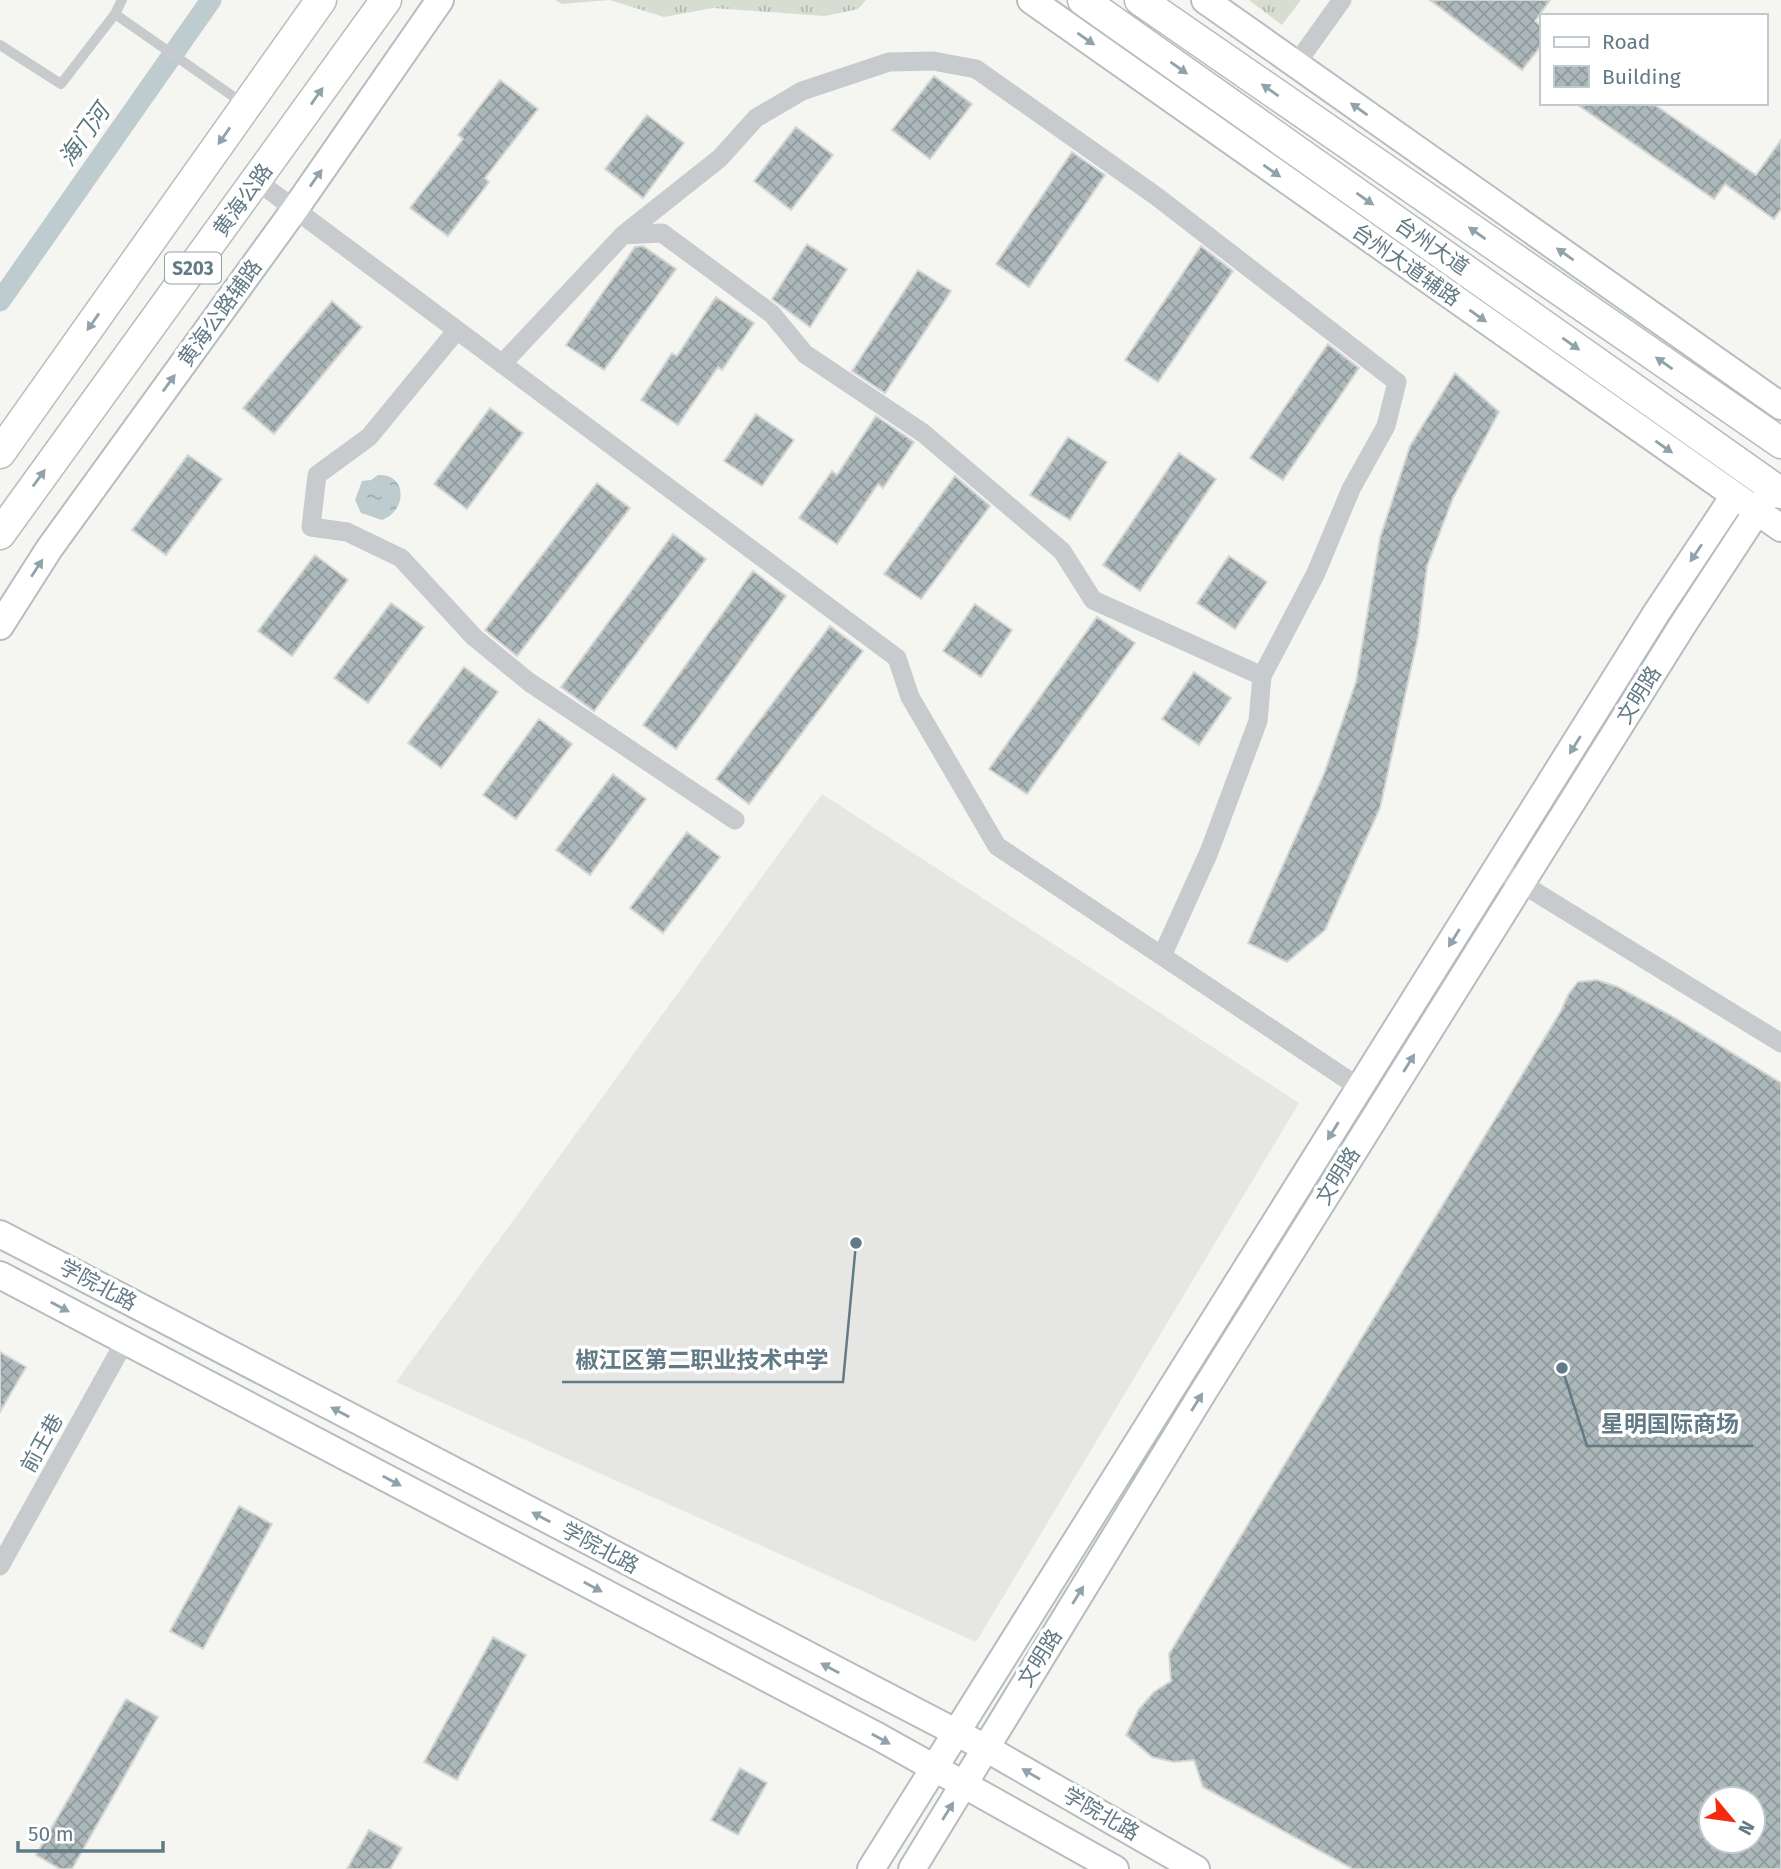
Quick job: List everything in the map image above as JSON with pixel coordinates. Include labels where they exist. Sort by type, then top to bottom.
[{"type":"main road","name":"S203","points":[[0,453],[320,0]]},
{"type":"main road","name":"黄海公路","points":[[0,534],[386,0]]},
{"type":"main road","name":"黄海公路辅路","points":[[0,626],[49,550],[295,209],[440,0]]},
{"type":"main road","name":"台州大道辅路","points":[[1031,0],[1734,496],[1770,497],[1781,528]]},
{"type":"main road","name":"台州大道","points":[[1083,0],[1770,497]]},
{"type":"main road","name":"台州大道","points":[[1140,0],[1781,443]]},
{"type":"main road","points":[[1205,0],[1781,406]]},
{"type":"main road","name":"文明路","points":[[871,1869],[1657,612],[1734,496]]},
{"type":"main road","name":"文明路","points":[[912,1869],[984,1747],[1682,626],[1770,497]]},
{"type":"main road","points":[[1657,612],[1669,606],[1677,607],[1682,612],[1682,626]]},
{"type":"main road","name":"学院北路","points":[[0,1234],[984,1747],[1196,1869]]},
{"type":"main road","name":"学院北路","points":[[0,1275],[964,1784],[1115,1869]]},
{"type":"street","points":[[1296,64],[1342,0]]},
{"type":"street","points":[[502,364],[623,235],[720,158],[756,118],[802,91],[890,61],[933,61],[976,69],[1047,117],[1156,196],[1397,382],[1386,426],[1351,489],[1316,573],[1262,676],[1258,721],[1209,852],[1162,956]]},
{"type":"street","points":[[257,181],[897,659],[910,697],[997,846],[1360,1088]]},
{"type":"street","points":[[623,235],[662,233],[772,314],[806,354],[923,433],[1062,551],[1093,600],[1262,676]]},
{"type":"street","points":[[457,330],[369,437],[317,475],[310,527],[346,532],[401,558],[474,637],[529,681],[735,820]]},
{"type":"street","points":[[1498,869],[1781,1043]]},
{"type":"street","name":"前王巷","points":[[0,1566],[125,1341]]},
{"type":"lane","points":[[0,45],[61,84],[115,14],[122,0]]},
{"type":"lane","points":[[115,14],[246,106]]},
{"type":"shaded area","points":[[822,794],[1299,1103],[976,1642],[396,1382]]},
{"type":"green space","points":[[555,0],[610,0],[562,4]]},
{"type":"green space","points":[[610,0],[866,0],[858,9],[825,16],[713,8],[664,17]]},
{"type":"green space","points":[[1249,0],[1301,0],[1282,25]]},
{"type":"water","points":[[378,475],[395,480],[401,493],[396,508],[382,520],[361,513],[355,500],[362,481],[371,480]]},
{"type":"building","points":[[1430,0],[1550,0],[1535,21],[1540,25],[1540,47],[1522,70]]},
{"type":"building","points":[[934,76],[972,104],[930,159],[892,130]]},
{"type":"building","points":[[500,80],[538,109],[485,178],[489,182],[448,236],[410,208],[463,139],[458,135]]},
{"type":"building","points":[[1578,105],[1655,105],[1756,175],[1781,140],[1781,209],[1774,219],[1725,184],[1714,199]]},
{"type":"building","points":[[647,115],[684,143],[643,198],[605,169]]},
{"type":"building","points":[[796,127],[833,155],[791,210],[754,181]]},
{"type":"building","points":[[1072,152],[1105,175],[1029,287],[996,264]]},
{"type":"building","points":[[807,244],[847,269],[810,327],[772,299]]},
{"type":"building","points":[[643,246],[676,269],[604,370],[566,345],[635,247]]},
{"type":"building","points":[[1201,246],[1233,271],[1158,382],[1125,360]]},
{"type":"building","points":[[918,270],[951,291],[885,393],[852,371]]},
{"type":"building","points":[[716,297],[754,323],[722,370],[718,367],[678,425],[641,400],[672,353],[677,356]]},
{"type":"building","points":[[332,301],[362,327],[274,434],[243,408]]},
{"type":"building","points":[[1328,344],[1359,368],[1283,480],[1250,458]]},
{"type":"building","points":[[1455,373],[1499,412],[1453,498],[1427,566],[1418,637],[1380,808],[1325,930],[1287,962],[1248,943],[1324,774],[1356,682],[1380,538],[1410,446]]},
{"type":"building","points":[[490,408],[523,433],[467,509],[434,484]]},
{"type":"building","points":[[756,414],[794,440],[762,486],[724,461]]},
{"type":"building","points":[[876,416],[914,442],[883,488],[878,484],[837,544],[799,518],[832,471],[837,475]]},
{"type":"building","points":[[1068,437],[1107,462],[1070,520],[1030,495]]},
{"type":"building","points":[[1179,453],[1216,479],[1140,591],[1103,565]]},
{"type":"building","points":[[188,455],[222,479],[166,555],[132,530]]},
{"type":"building","points":[[955,476],[990,506],[921,599],[884,574]]},
{"type":"building","points":[[597,483],[630,508],[517,656],[485,630]]},
{"type":"building","points":[[673,534],[706,559],[594,711],[561,687]]},
{"type":"building","points":[[315,555],[348,580],[292,656],[258,631]]},
{"type":"building","points":[[1229,556],[1267,582],[1235,629],[1197,603]]},
{"type":"building","points":[[753,571],[786,596],[676,749],[643,725]]},
{"type":"building","points":[[391,603],[424,627],[368,703],[334,678]]},
{"type":"building","points":[[975,604],[1012,630],[981,677],[943,651]]},
{"type":"building","points":[[1097,617],[1135,643],[1027,794],[989,769]]},
{"type":"building","points":[[830,626],[863,651],[749,804],[716,779]]},
{"type":"building","points":[[464,667],[498,692],[441,768],[408,743]]},
{"type":"building","points":[[1194,672],[1231,698],[1199,745],[1162,719]]},
{"type":"building","points":[[539,719],[572,744],[516,819],[483,795]]},
{"type":"building","points":[[613,774],[646,799],[590,875],[556,850]]},
{"type":"building","points":[[687,832],[720,857],[663,933],[630,908]]},
{"type":"building","points":[[1597,980],[1618,987],[1670,1015],[1781,1083],[1781,1869],[1353,1869],[1203,1787],[1194,1760],[1174,1762],[1152,1757],[1126,1735],[1139,1709],[1154,1692],[1171,1681],[1169,1654],[1561,1011],[1578,982]]},
{"type":"building","points":[[0,1352],[26,1367],[0,1412]]},
{"type":"building","points":[[239,1506],[272,1524],[203,1649],[170,1631]]},
{"type":"building","points":[[493,1637],[526,1655],[457,1780],[424,1762]]},
{"type":"building","points":[[126,1699],[158,1717],[72,1869],[60,1869],[36,1855]]},
{"type":"building","points":[[740,1768],[767,1783],[738,1835],[711,1820]]},
{"type":"building","points":[[369,1830],[402,1848],[390,1869],[347,1869]]},
{"type":"waterway","name":"海门河","points":[[0,301],[211,0]]},
{"type":"place","name":"椒江区第二职业技术中学","points":[[856,1243]]},
{"type":"place","name":"星明国际商场","points":[[1562,1368]]}]
